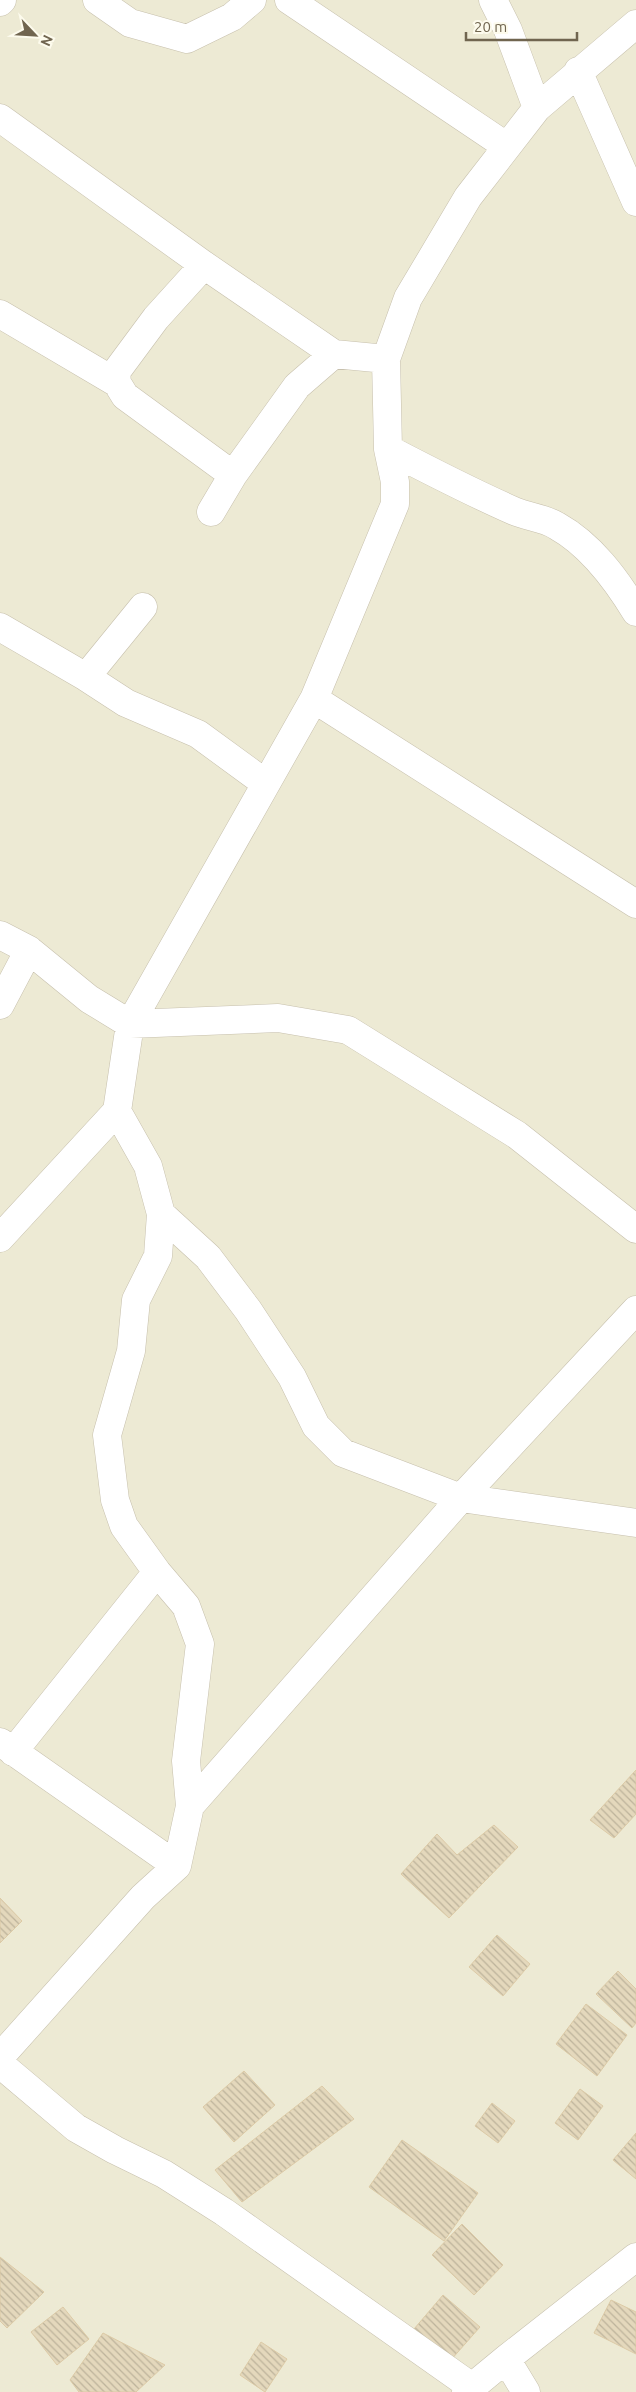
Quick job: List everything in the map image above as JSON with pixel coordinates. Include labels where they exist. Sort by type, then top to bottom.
[{"type":"street","points":[[97,0],[130,22],[187,39],[232,17],[252,0]]},
{"type":"street","points":[[289,0],[506,146]]},
{"type":"street","points":[[493,0],[508,30],[536,108]]},
{"type":"street","points":[[0,1238],[117,1111],[130,1024],[314,699],[395,504],[395,482],[388,449],[386,359],[408,298],[468,197],[536,108],[636,24]]},
{"type":"street","points":[[578,71],[636,202]]},
{"type":"street","points":[[0,118],[204,265],[334,354],[386,359]]},
{"type":"street","points":[[117,383],[116,372],[156,318],[204,265]]},
{"type":"street","points":[[0,314],[117,383],[126,396],[233,475]]},
{"type":"street","points":[[211,512],[233,475],[297,386],[334,354]]},
{"type":"street","points":[[388,449],[464,489],[524,516],[556,524],[581,542],[601,562],[622,588],[636,612]]},
{"type":"street","points":[[86,677],[142,607]]},
{"type":"street","points":[[0,627],[86,677],[126,703],[198,734],[265,784]]},
{"type":"street","points":[[314,699],[636,904]]},
{"type":"street","points":[[0,935],[29,950],[89,999],[130,1024],[278,1018],[348,1030],[517,1135],[636,1229]]},
{"type":"street","points":[[0,1005],[29,950]]},
{"type":"street","points":[[0,2057],[143,1897],[177,1866],[190,1806],[186,1761],[200,1644],[186,1606],[157,1572],[124,1526],[115,1500],[107,1435],[131,1351],[136,1300],[158,1256],[161,1214],[148,1166],[117,1111]]},
{"type":"street","points":[[161,1214],[208,1257],[248,1310],[292,1377],[316,1426],[343,1453],[461,1498],[636,1523]]},
{"type":"street","points":[[190,1806],[461,1498],[636,1310]]},
{"type":"street","points":[[157,1572],[7,1747],[177,1866]]},
{"type":"street","points":[[0,2064],[76,2128],[164,2174],[224,2212],[469,2389],[636,2257]]},
{"type":"street","points":[[506,2358],[526,2392]]},
{"type":"shaded area","points":[[0,0],[636,0],[636,2392],[0,2392]]},
{"type":"building","points":[[636,1770],[636,1814],[614,1838],[590,1820]]},
{"type":"building","points":[[494,1825],[518,1847],[449,1918],[401,1874],[437,1834],[457,1855]]},
{"type":"building","points":[[0,1898],[22,1921],[0,1943]]},
{"type":"building","points":[[497,1935],[530,1964],[503,1996],[469,1967]]},
{"type":"building","points":[[618,1971],[636,1989],[636,2023],[632,2028],[596,1994]]},
{"type":"building","points":[[586,2004],[627,2035],[597,2076],[556,2044]]},
{"type":"building","points":[[244,2071],[275,2105],[234,2142],[203,2107]]},
{"type":"building","points":[[322,2086],[354,2119],[242,2202],[215,2170]]},
{"type":"building","points":[[580,2089],[603,2106],[578,2140],[555,2123]]},
{"type":"building","points":[[492,2103],[515,2121],[498,2143],[475,2126]]},
{"type":"building","points":[[636,2133],[636,2179],[613,2160]]},
{"type":"building","points":[[402,2140],[478,2193],[444,2241],[369,2187]]},
{"type":"building","points":[[462,2224],[503,2265],[474,2295],[432,2255]]},
{"type":"building","points":[[0,2257],[44,2292],[7,2328],[0,2321]]},
{"type":"building","points":[[443,2295],[480,2327],[450,2361],[414,2329]]},
{"type":"building","points":[[611,2300],[636,2312],[636,2354],[594,2333]]},
{"type":"building","points":[[63,2307],[89,2339],[57,2365],[31,2332]]},
{"type":"building","points":[[103,2333],[165,2365],[136,2392],[79,2392],[70,2380]]},
{"type":"building","points":[[261,2342],[287,2359],[265,2392],[240,2375]]}]
